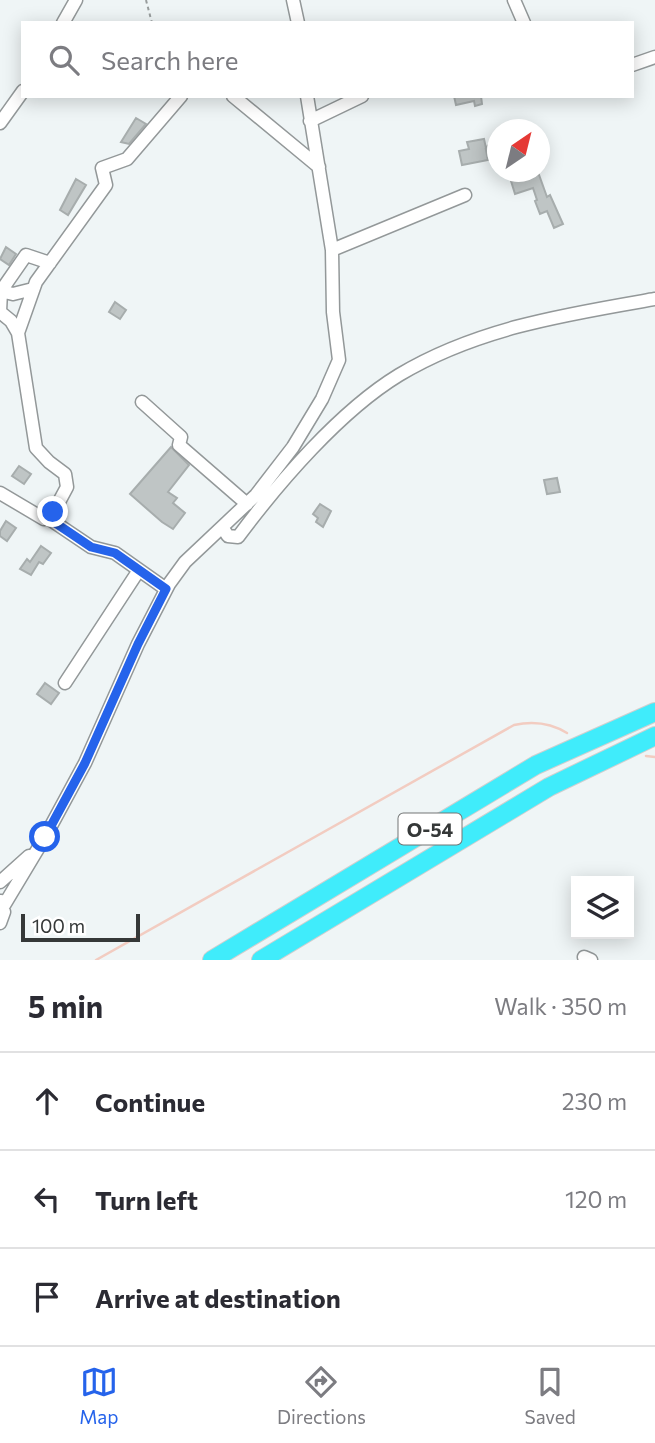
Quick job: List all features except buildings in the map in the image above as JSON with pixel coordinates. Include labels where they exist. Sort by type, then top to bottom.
[{"type":"highway","name":"O-54","points":[[212,960],[536,765],[655,712]]},
{"type":"highway","name":"O-54","points":[[261,960],[549,787],[655,736]]},
{"type":"street","points":[[64,21],[76,0]]},
{"type":"street","points":[[293,0],[298,21]]},
{"type":"street","points":[[514,0],[523,21]]},
{"type":"street","points":[[634,64],[655,57]]},
{"type":"street","points":[[0,123],[21,94]]},
{"type":"street","points":[[18,333],[33,289],[106,185],[102,168],[127,159],[179,98]]},
{"type":"street","points":[[235,98],[319,167]]},
{"type":"street","points":[[0,923],[4,916],[2,904],[45,837],[85,763],[138,644],[166,589],[185,562],[256,495],[293,447],[322,399],[339,360],[333,312],[332,250],[307,98]]},
{"type":"street","points":[[310,121],[358,98]]},
{"type":"street","points":[[332,250],[465,195]]},
{"type":"street","points":[[48,518],[67,487],[65,474],[36,448],[18,333],[11,321],[0,312],[1,290],[26,255],[50,263]]},
{"type":"street","points":[[1,290],[13,294],[33,289]]},
{"type":"street","points":[[222,527],[228,536],[238,537],[304,458],[339,422],[399,375],[460,345],[517,326],[655,299]]},
{"type":"street","points":[[142,402],[181,437],[179,444],[247,504]]},
{"type":"street","points":[[0,493],[44,519],[48,518],[91,547],[115,553],[166,589]]},
{"type":"street","points":[[65,683],[139,570]]},
{"type":"street","points":[[0,882],[28,857],[45,837]]},
{"type":"path","points":[[146,0],[151,21]]},
{"type":"waterway","points":[[96,960],[514,725],[541,724],[567,733]]},
{"type":"waterway","points":[[646,756],[655,757]]},
{"type":"route","points":[[45,837],[85,763],[138,644],[166,589],[115,553],[91,547],[48,518],[53,512]]}]
